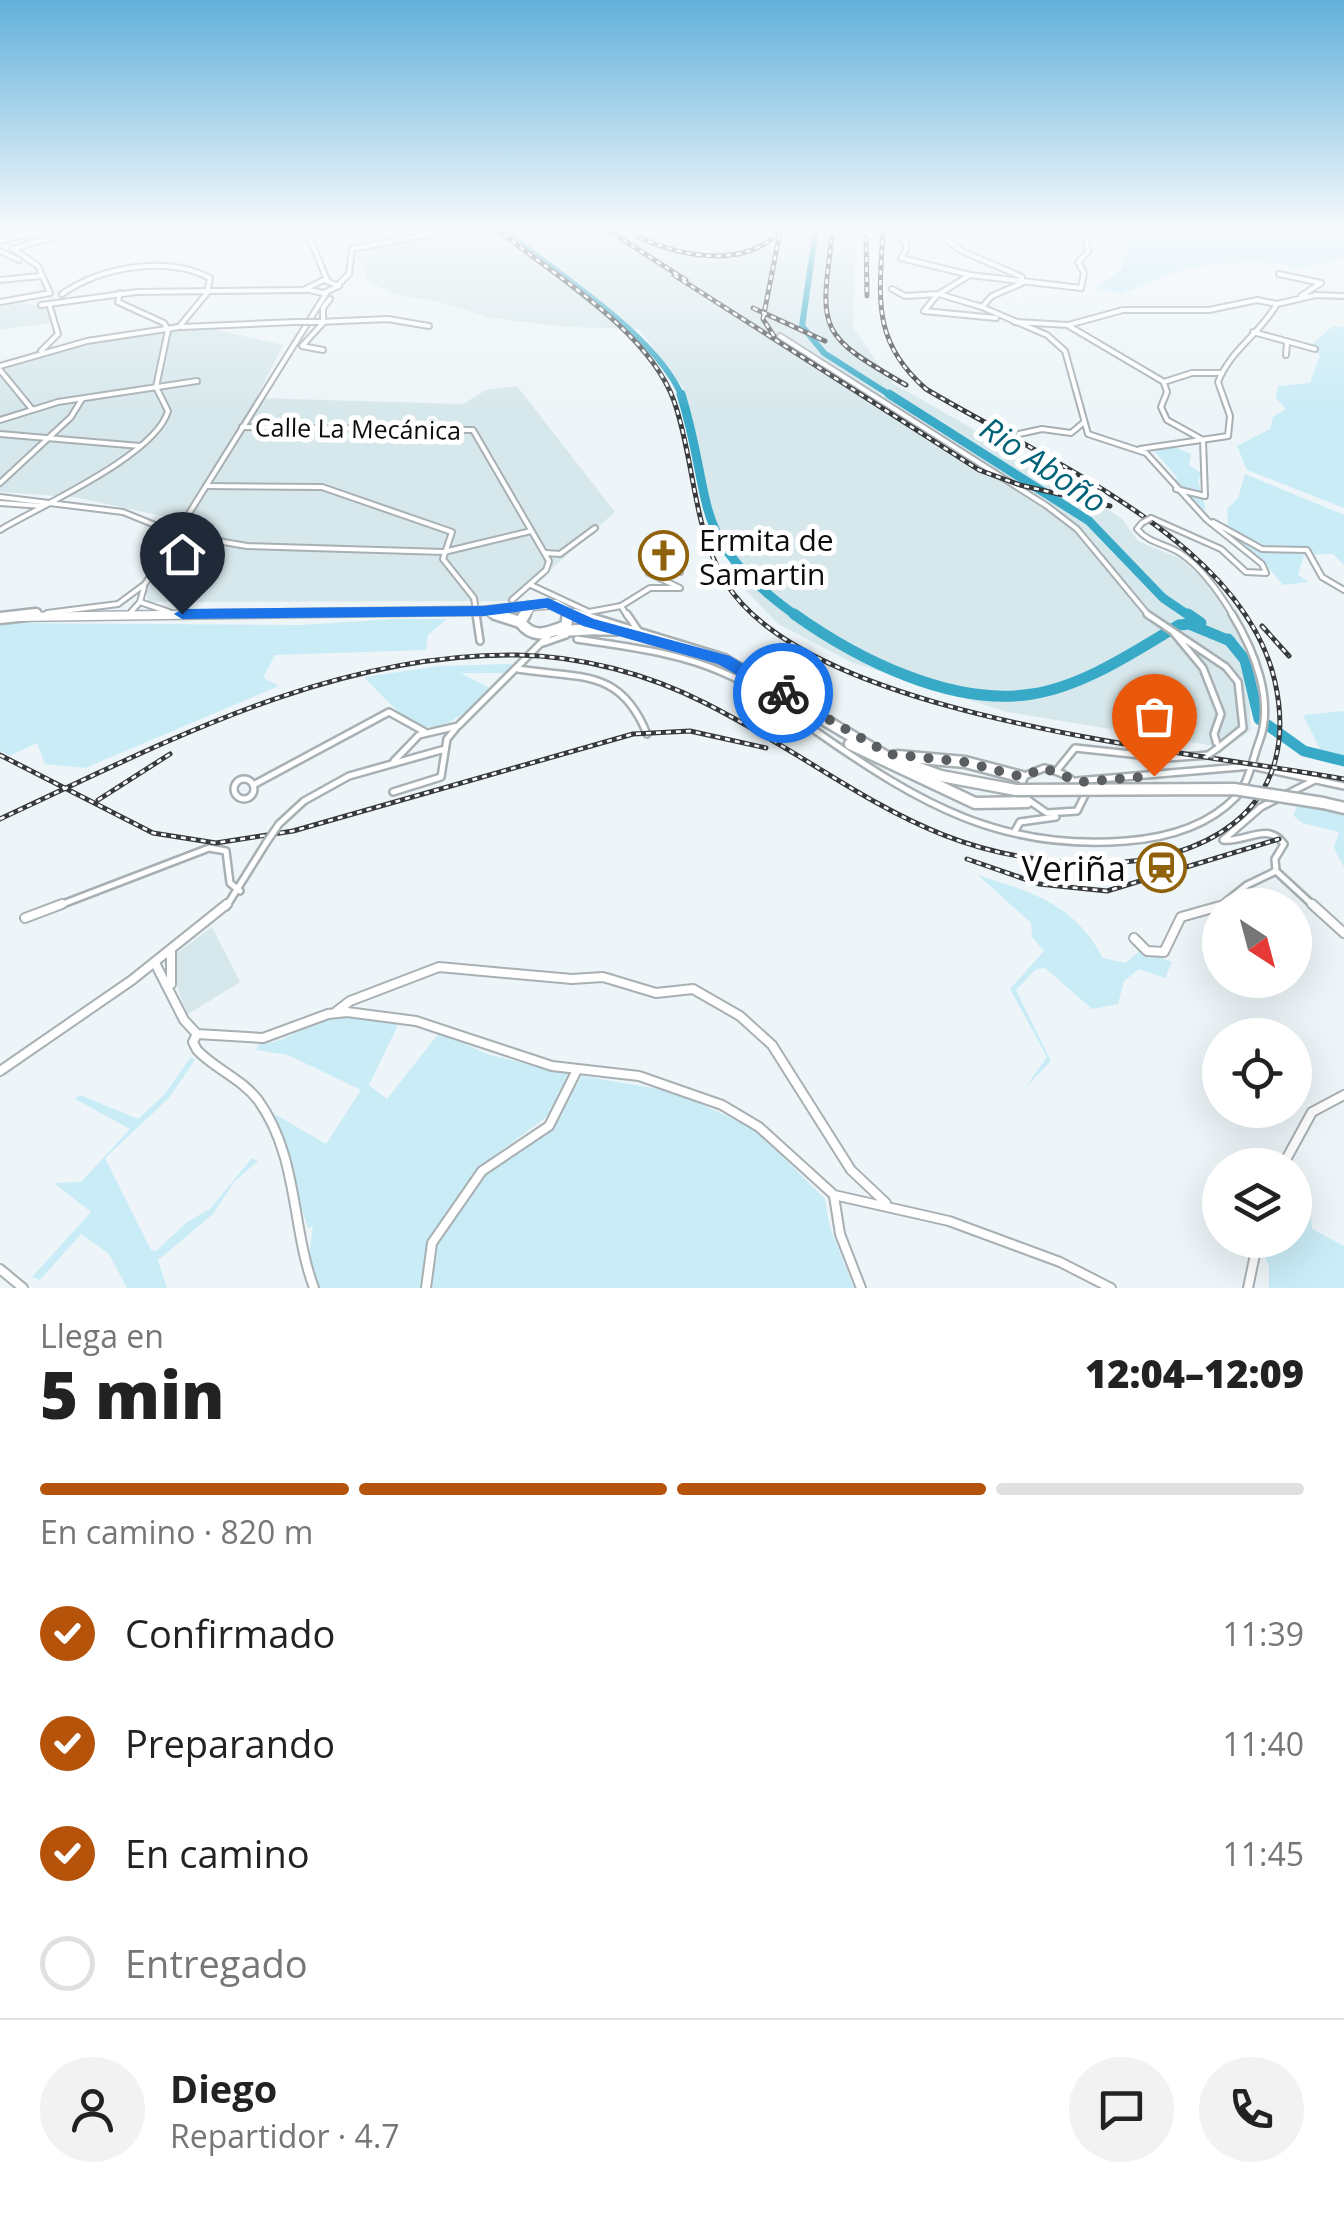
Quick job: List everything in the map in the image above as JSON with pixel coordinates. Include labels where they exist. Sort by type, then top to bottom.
[{"type":"highway","points":[[0,618],[47,613],[464,611],[556,604],[568,612],[728,661],[889,754],[965,762],[1022,777]]},
{"type":"highway","points":[[520,622],[531,606]]},
{"type":"highway","points":[[481,609],[520,622],[528,632],[617,632],[642,636]]},
{"type":"highway","points":[[554,633],[568,624],[568,612]]},
{"type":"highway","points":[[801,706],[871,757],[955,796],[992,805],[1026,802]]},
{"type":"highway","points":[[816,717],[901,763],[941,776],[1016,790],[1234,789],[1344,808]]},
{"type":"street","points":[[47,289],[60,298]]},
{"type":"street","points":[[34,301],[62,289]]},
{"type":"street","points":[[50,307],[67,289]]},
{"type":"street","points":[[179,327],[207,289]]},
{"type":"street","points":[[41,305],[60,298],[120,293],[305,289]]},
{"type":"street","points":[[306,289],[319,295]]},
{"type":"street","points":[[127,613],[319,295],[331,289]]},
{"type":"street","points":[[892,289],[905,296],[939,294],[982,307],[996,318]]},
{"type":"street","points":[[947,289],[924,311],[996,318],[1043,334],[1066,353],[1082,398],[1083,423],[1088,434],[1100,441],[1140,450],[1228,436],[1232,428],[1228,396],[1218,385],[1222,373],[1227,360],[1252,332],[1267,322],[1277,304]]},
{"type":"street","points":[[982,307],[1005,289]]},
{"type":"street","points":[[1299,298],[1312,289]]},
{"type":"street","points":[[0,530],[56,501],[143,446],[166,420],[167,408],[156,387],[167,324],[118,302],[120,293]]},
{"type":"street","points":[[1012,323],[1068,325],[1124,310],[1209,310],[1258,300],[1277,304],[1299,298],[1344,296]]},
{"type":"street","points":[[325,321],[320,316],[330,299]]},
{"type":"street","points":[[0,302],[34,301],[50,307]]},
{"type":"street","points":[[31,408],[0,368],[50,345],[58,334],[50,307]]},
{"type":"street","points":[[20,360],[61,348],[179,327],[388,318],[428,326]]},
{"type":"street","points":[[324,350],[302,346],[325,321]]},
{"type":"street","points":[[1068,325],[1164,382],[1168,392],[1161,407],[1168,420],[1203,440]]},
{"type":"street","points":[[1252,332],[1268,333],[1276,341],[1315,349]]},
{"type":"street","points":[[780,336],[1047,506],[1077,529],[1132,600],[1156,621],[1226,667],[1238,682],[1242,728],[1208,756],[1181,758],[1076,748],[1061,769]]},
{"type":"street","points":[[1286,355],[1287,343]]},
{"type":"street","points":[[50,345],[61,348]]},
{"type":"street","points":[[1164,382],[1192,372],[1222,373]]},
{"type":"street","points":[[0,420],[31,408],[197,381]]},
{"type":"street","points":[[0,483],[77,410],[82,399]]},
{"type":"street","points":[[1019,434],[1042,429],[1072,433],[1083,423]]},
{"type":"street","name":"Calle La Mecánica","points":[[242,427],[473,430],[531,531]]},
{"type":"street","points":[[0,434],[143,446]]},
{"type":"street","points":[[1176,489],[1205,496],[1203,440]]},
{"type":"street","points":[[577,638],[670,654],[721,671],[958,819],[1089,845],[1174,835],[1230,804],[1252,766],[1268,720],[1245,632],[1202,572],[1180,553],[1142,537],[1137,529],[1151,518],[1220,549],[1246,572],[1266,573],[1262,564],[1205,519],[1140,450]]},
{"type":"street","points":[[206,486],[322,487],[452,532],[444,552],[448,568],[481,609],[480,642]]},
{"type":"street","points":[[0,500],[56,501],[123,512],[176,534],[247,546],[396,547],[444,552],[531,531],[549,566],[512,600]]},
{"type":"street","points":[[0,500],[45,506]]},
{"type":"street","points":[[149,522],[170,525],[188,516]]},
{"type":"street","points":[[1205,519],[1262,549],[1307,550],[1313,554],[1322,577],[1344,590]]},
{"type":"street","points":[[149,522],[166,535],[166,551]]},
{"type":"street","points":[[544,552],[560,554],[595,528]]},
{"type":"street","points":[[166,551],[177,540],[192,538]]},
{"type":"street","points":[[530,584],[545,595],[569,599],[589,612],[621,606],[650,588],[680,588],[649,572],[680,572],[672,558]]},
{"type":"street","points":[[127,613],[140,602],[145,584]]},
{"type":"street","points":[[47,613],[103,608],[134,596]]},
{"type":"street","points":[[140,602],[182,614]]},
{"type":"street","points":[[621,606],[642,636]]},
{"type":"street","points":[[528,632],[535,650]]},
{"type":"street","points":[[535,650],[571,634],[617,632]]},
{"type":"street","points":[[393,792],[442,777],[446,772],[442,763],[447,739],[554,633]]},
{"type":"street","points":[[1174,633],[1203,668],[1221,714],[1214,734],[1218,748]]},
{"type":"street","points":[[518,669],[608,682],[630,697],[647,734]]},
{"type":"street","points":[[255,784],[384,713],[397,712],[425,732],[458,726]]},
{"type":"street","points":[[409,724],[413,742],[423,757],[442,763]]},
{"type":"street","points":[[394,761],[425,732]]},
{"type":"street","points":[[438,732],[447,739]]},
{"type":"street","points":[[0,1071],[155,963],[226,908],[278,824],[325,786],[394,761],[444,749]]},
{"type":"street","points":[[1076,781],[1094,783],[1252,766],[1344,786]]},
{"type":"street","points":[[1059,816],[1044,813],[1026,802],[1019,785],[1022,777],[1036,768],[1061,769],[1076,781],[1084,795]]},
{"type":"street","points":[[1317,779],[1261,808],[1223,840],[1238,842],[1266,831],[1277,834],[1284,844],[1275,860],[1276,871],[1344,933]]},
{"type":"street","points":[[1015,831],[1024,821],[1044,822],[1078,811],[1094,783]]},
{"type":"street","points":[[1044,813],[1044,822]]},
{"type":"street","points":[[24,918],[210,848],[226,850],[230,883],[240,890]]},
{"type":"street","points":[[1242,888],[1276,871]]},
{"type":"street","points":[[1134,938],[1147,951],[1164,952],[1181,917],[1202,911]]},
{"type":"street","points":[[171,951],[171,987]]},
{"type":"street","points":[[155,963],[171,987],[184,1020],[197,1034],[263,1038],[336,1013],[416,1020],[521,1059],[639,1076],[722,1105],[759,1127],[834,1195],[932,1216],[1060,1262],[1111,1288]]},
{"type":"street","points":[[336,1013],[350,1000],[439,967],[572,979],[604,977],[656,993],[694,989],[740,1016],[772,1046],[851,1170],[888,1205]]},
{"type":"street","points":[[197,1034],[193,1042],[198,1054],[248,1088],[274,1131],[302,1223],[302,1251],[314,1288]]},
{"type":"street","points":[[426,1288],[432,1243],[482,1171],[548,1126],[577,1070]]},
{"type":"street","points":[[1290,1148],[1298,1128],[1316,1106],[1344,1094]]},
{"type":"street","points":[[834,1195],[840,1234],[861,1288]]},
{"type":"street","points":[[1248,1288],[1254,1258]]},
{"type":"street","points":[[0,1269],[23,1288]]},
{"type":"shaded area","points":[[384,289],[854,289],[853,328],[892,383],[1076,487],[1123,520],[1138,541],[1181,559],[1211,587],[1246,640],[1251,730],[1226,748],[1007,712],[851,662],[778,624],[737,581],[709,508],[684,389],[639,329],[567,327],[491,318],[436,301],[396,295]]},
{"type":"shaded area","points":[[1101,289],[1133,289],[1121,294]]},
{"type":"shaded area","points":[[26,299],[24,303],[45,307],[50,323],[0,330],[0,300]]},
{"type":"shaded area","points":[[1333,326],[1344,327],[1344,508],[1247,470],[1237,446],[1270,429],[1273,417],[1286,409],[1276,398],[1278,386],[1310,383],[1320,355],[1310,346]]},
{"type":"shaded area","points":[[180,329],[211,329],[283,345],[256,398],[463,404],[486,390],[517,386],[615,512],[516,601],[149,602],[146,592],[180,531],[162,516],[74,497],[0,492],[0,367],[94,341]]},
{"type":"shaded area","points":[[1174,447],[1191,454],[1189,465],[1201,473],[1198,481],[1206,510],[1196,508],[1175,485],[1177,477],[1154,451]]},
{"type":"shaded area","points":[[1245,474],[1344,515],[1344,565],[1333,554],[1304,555],[1298,575],[1309,582],[1283,585],[1265,564],[1218,526],[1228,524],[1227,509],[1238,498]]},
{"type":"shaded area","points":[[447,619],[428,635],[426,650],[275,655],[263,678],[279,686],[85,768],[45,764],[37,743],[10,756],[0,751],[0,623],[300,625]]},
{"type":"shaded area","points":[[514,664],[507,673],[460,673],[492,689],[439,726],[413,722],[364,677],[439,666]]},
{"type":"shaded area","points":[[1344,711],[1344,764],[1322,753],[1303,715]]},
{"type":"shaded area","points":[[1299,803],[1344,813],[1344,867],[1334,848],[1339,832],[1302,823],[1293,815]]},
{"type":"shaded area","points":[[978,875],[1051,903],[1079,925],[1103,958],[1125,963],[1141,950],[1172,962],[1165,978],[1139,969],[1124,981],[1118,1004],[1092,1009],[1045,968],[1036,969],[1016,990],[1051,1061],[1025,1088],[1047,1057],[1010,989],[1044,951],[1032,937],[1031,923]]},
{"type":"shaded area","points":[[212,927],[240,982],[187,1015],[177,986],[177,953]]},
{"type":"shaded area","points":[[348,1015],[398,1025],[369,1085],[387,1099],[439,1033],[490,1055],[570,1074],[549,1115],[482,1165],[453,1205],[433,1235],[420,1288],[317,1288],[309,1253],[313,1226],[308,1228],[271,1112],[326,1144],[361,1090],[288,1055],[256,1050],[259,1044]]},
{"type":"shaded area","points":[[191,1057],[195,1060],[169,1098],[105,1158],[151,1250],[156,1251],[187,1222],[210,1209],[252,1158],[258,1161],[234,1182],[213,1214],[158,1260],[167,1288],[127,1288],[109,1254],[81,1234],[40,1280],[32,1277],[91,1212],[54,1183],[81,1182],[130,1129],[75,1099],[80,1095],[138,1119],[164,1095]]},
{"type":"shaded area","points":[[582,1076],[671,1091],[754,1128],[825,1199],[830,1227],[854,1288],[428,1288],[436,1242],[486,1172],[551,1129]]},
{"type":"shaded area","points":[[1312,1229],[1344,1246],[1344,1288],[1269,1288],[1266,1258],[1312,1258]]},
{"type":"waterway","points":[[580,289],[651,351],[682,396]]},
{"type":"waterway","name":"Rio Aboño","points":[[807,289],[802,326],[824,353],[893,397]]},
{"type":"waterway","name":"Rio Aboño","points":[[889,394],[1089,521],[1163,598],[1191,617]]},
{"type":"waterway","points":[[682,396],[704,494],[721,541],[762,589],[795,615]]},
{"type":"waterway","name":"Rio Aboño","points":[[1188,614],[1201,623]]},
{"type":"waterway","points":[[795,615],[876,663],[907,676],[970,693],[1001,696],[1032,694],[1071,684],[1179,625],[1189,624],[1229,641]]},
{"type":"waterway","name":"Rio Aboño","points":[[1229,641],[1245,660],[1259,719],[1304,751],[1344,761]]},
{"type":"railway","points":[[576,289],[622,328],[662,375],[681,424],[700,517],[715,562],[726,583],[771,629],[837,667],[919,697],[1105,741],[1272,768]]},
{"type":"railway","points":[[696,289],[979,470],[1020,485],[1110,506]]},
{"type":"railway","points":[[764,313],[769,289]]},
{"type":"railway","points":[[826,289],[830,325],[839,339],[854,353],[906,385]]},
{"type":"railway","points":[[867,289],[867,296]]},
{"type":"railway","points":[[881,289],[882,316],[895,353],[926,389],[1132,508],[1224,586],[1256,632],[1275,682],[1280,721],[1272,768]]},
{"type":"railway","points":[[753,308],[764,313]]},
{"type":"railway","points":[[764,313],[825,341]]},
{"type":"railway","points":[[764,313],[763,319],[774,336]]},
{"type":"railway","points":[[1262,626],[1289,656]]},
{"type":"railway","points":[[65,788],[187,733],[315,686],[381,669],[448,658],[517,655],[590,663],[637,675],[705,703],[849,787],[939,833],[988,850],[1043,860],[1123,862],[1173,853],[1205,841],[1249,809],[1261,794],[1272,768]]},
{"type":"railway","points":[[65,788],[153,833],[216,843],[293,831],[633,734],[690,731],[766,748]]},
{"type":"railway","points":[[98,800],[170,754]]},
{"type":"railway","points":[[0,755],[65,788]]},
{"type":"railway","points":[[1272,768],[1344,779]]},
{"type":"railway","points":[[0,819],[65,788]]},
{"type":"railway","points":[[967,859],[1039,884],[1107,891],[1279,839]]},
{"type":"way so far","points":[[783,693],[871,746],[904,758],[965,762],[1022,777],[1036,768],[1044,768],[1080,782],[1154,776]]},
{"type":"place","name":"Ermita de Samartin","points":[[664,556]]},
{"type":"place","name":"Veriña","points":[[1161,867]]},
{"type":"route","points":[[182,614],[484,611],[548,602],[588,622],[724,660],[783,693]]}]
